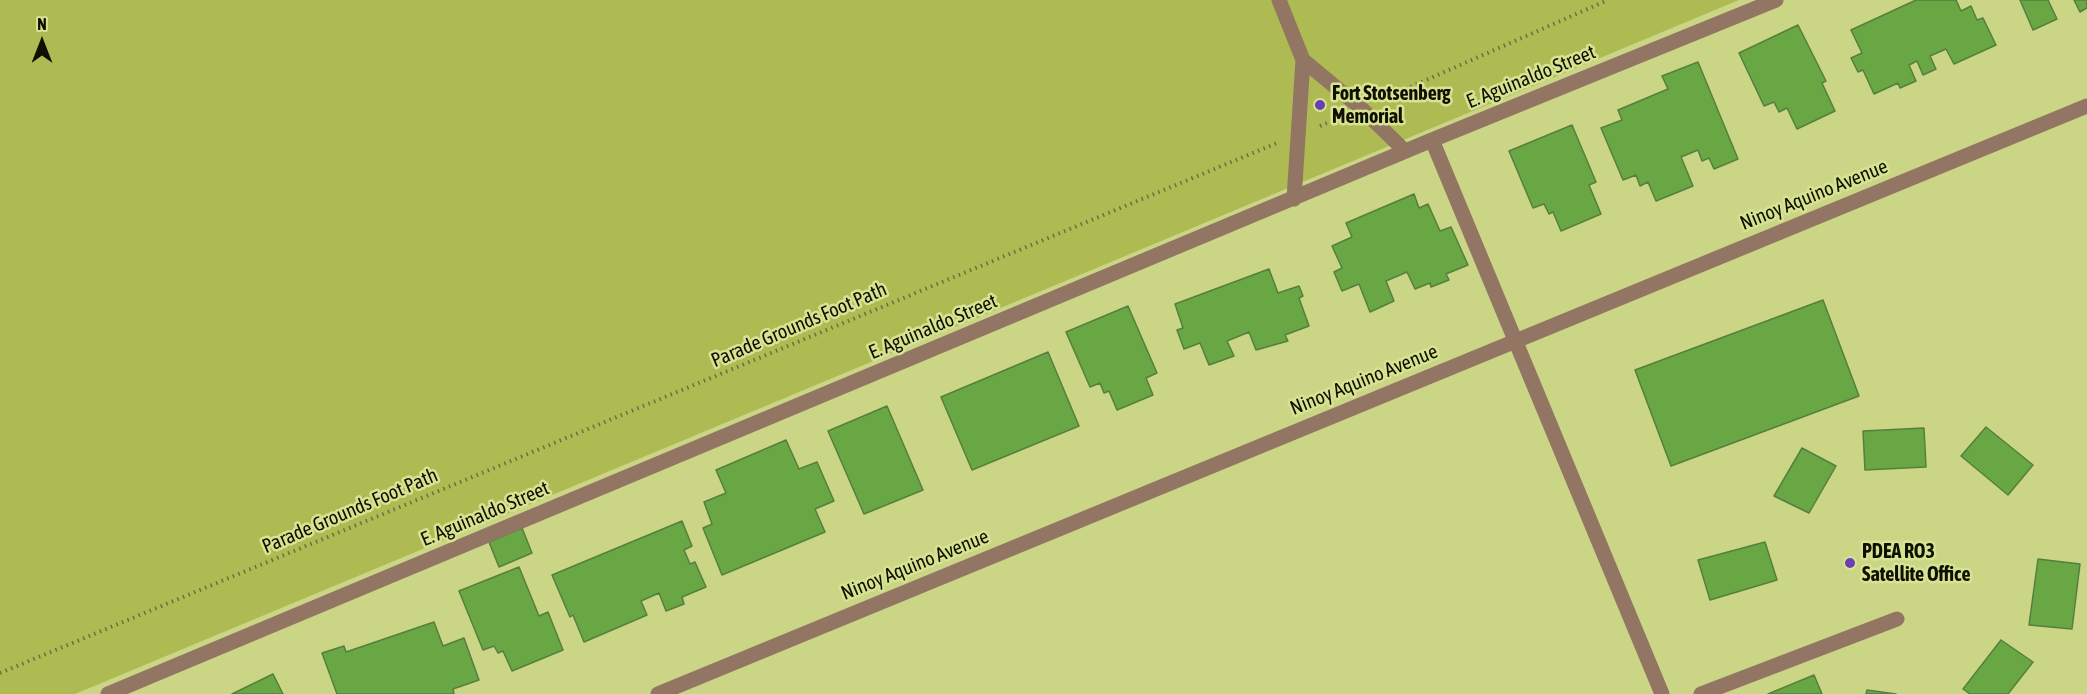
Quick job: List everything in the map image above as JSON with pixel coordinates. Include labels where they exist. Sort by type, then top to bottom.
[{"type":"street","points":[[1279,0],[1303,60],[1294,199]]},
{"type":"street","name":"E. Aguinaldo Street","points":[[108,694],[1405,151],[1776,0]]},
{"type":"street","points":[[1303,60],[1362,109],[1405,151]]},
{"type":"street","name":"Ninoy Aquino Avenue","points":[[658,694],[2087,106]]},
{"type":"street","points":[[1432,140],[1662,694]]},
{"type":"street","points":[[1701,694],[1897,619]]},
{"type":"path","name":"Parade Grounds Foot Path","points":[[0,673],[1362,109],[1608,0]]},
{"type":"green space","points":[[0,0],[1739,0],[75,694],[0,694]]},
{"type":"building","points":[[1916,0],[1956,0],[1961,11],[1971,6],[1977,20],[1983,18],[1996,45],[1954,64],[1946,49],[1930,56],[1936,69],[1923,75],[1917,61],[1909,65],[1916,81],[1900,88],[1898,83],[1874,94],[1863,70],[1858,72],[1851,58],[1862,53],[1851,30]]},
{"type":"building","points":[[2020,0],[2048,0],[2057,19],[2033,30]]},
{"type":"building","points":[[2074,0],[2087,0],[2087,8],[2080,12]]},
{"type":"building","points":[[1798,25],[1826,81],[1822,83],[1835,111],[1797,129],[1787,108],[1779,112],[1774,102],[1764,106],[1739,53]]},
{"type":"building","points":[[1698,62],[1738,159],[1714,169],[1709,158],[1702,161],[1698,150],[1681,157],[1693,186],[1656,201],[1648,182],[1640,186],[1636,175],[1623,180],[1601,128],[1622,120],[1618,110],[1668,89],[1662,76]]},
{"type":"building","points":[[1572,125],[1596,182],[1589,185],[1601,214],[1561,231],[1553,212],[1549,214],[1544,204],[1533,208],[1509,151]]},
{"type":"building","points":[[1414,194],[1419,208],[1428,204],[1440,231],[1451,227],[1468,265],[1446,274],[1449,280],[1431,287],[1430,283],[1415,289],[1407,272],[1386,281],[1394,301],[1370,312],[1359,284],[1342,291],[1334,272],[1342,268],[1332,246],[1352,237],[1346,223]]},
{"type":"building","points":[[1269,269],[1278,293],[1299,286],[1303,296],[1299,298],[1309,326],[1285,335],[1288,341],[1256,350],[1249,332],[1227,341],[1234,356],[1209,365],[1200,343],[1184,349],[1177,330],[1183,328],[1175,304]]},
{"type":"building","points":[[1823,300],[1859,396],[1671,466],[1635,370]]},
{"type":"building","points":[[1128,306],[1157,373],[1146,378],[1153,395],[1117,410],[1109,391],[1104,393],[1100,383],[1090,387],[1066,332]]},
{"type":"building","points":[[1048,352],[1079,426],[972,470],[941,397]]},
{"type":"building","points":[[887,406],[923,490],[864,514],[828,431]]},
{"type":"building","points":[[1986,427],[2033,465],[2008,495],[1961,456]]},
{"type":"building","points":[[1924,428],[1926,467],[1865,470],[1863,431]]},
{"type":"building","points":[[786,440],[799,469],[817,462],[834,501],[815,509],[825,532],[722,575],[703,528],[712,524],[704,502],[726,493],[716,470]]},
{"type":"building","points":[[1802,448],[1836,466],[1809,513],[1774,496]]},
{"type":"building","points":[[682,521],[692,546],[684,550],[690,564],[695,562],[706,587],[682,597],[684,604],[666,611],[659,593],[641,601],[647,615],[584,642],[573,615],[570,617],[552,575]]},
{"type":"building","points":[[522,528],[532,553],[499,567],[489,542]]},
{"type":"building","points":[[1765,542],[1777,580],[1710,600],[1698,560]]},
{"type":"building","points":[[2038,559],[2080,564],[2072,629],[2029,625]]},
{"type":"building","points":[[519,567],[539,616],[548,612],[563,650],[512,671],[503,651],[498,653],[494,646],[483,650],[459,591]]},
{"type":"building","points":[[434,622],[443,646],[464,638],[479,680],[453,689],[454,694],[337,694],[322,653],[344,646],[346,652]]},
{"type":"building","points":[[2001,640],[2033,662],[2008,694],[1970,694],[1963,689]]},
{"type":"building","points":[[273,674],[283,694],[232,694]]},
{"type":"building","points":[[1814,675],[1822,694],[1768,694]]},
{"type":"building","points":[[1867,690],[1896,694],[1866,694]]},
{"type":"place","name":"Fort Stotsenberg Memorial","points":[[1320,105]]},
{"type":"place","name":"PDEA RO3 Satellite Office","points":[[1850,563]]}]
